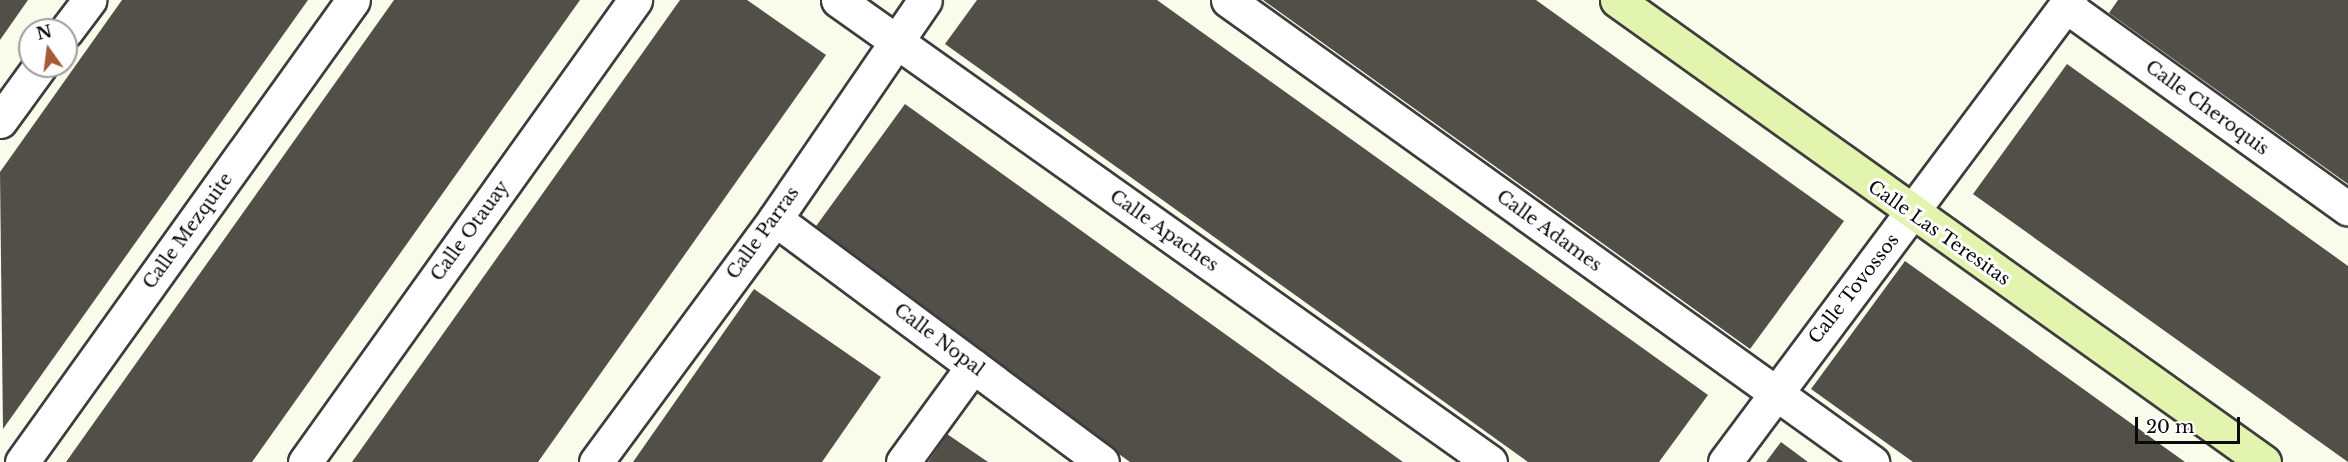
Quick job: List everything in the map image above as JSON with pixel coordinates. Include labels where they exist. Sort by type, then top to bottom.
[{"type":"street","points":[[75,18],[88,0]]},
{"type":"street","name":"Calle Mezquite","points":[[22,462],[353,0]]},
{"type":"street","name":"Calle Otauay","points":[[304,462],[635,0]]},
{"type":"street","name":"Calle Apaches","points":[[838,0],[1490,462]]},
{"type":"street","name":"Calle Parras","points":[[596,462],[775,219],[925,0]]},
{"type":"street","name":"Calle Adames","points":[[1228,0],[1872,462]]},
{"type":"street","name":"Calle Las Teresitas","points":[[1617,0],[1912,215],[2264,462]]},
{"type":"street","name":"Calle Tovossos","points":[[1725,462],[1774,393],[1912,215],[2068,3]]},
{"type":"street","name":"Calle Cheroquis","points":[[2068,3],[2348,210]]},
{"type":"street","points":[[0,121],[31,78]]},
{"type":"street","name":"Calle Nopal","points":[[775,219],[1102,462]]},
{"type":"street","points":[[903,462],[973,366]]},
{"type":"building","points":[[0,0],[28,0],[0,40]]},
{"type":"building","points":[[122,0],[308,0],[3,429],[0,172],[67,78],[78,78],[78,62]]},
{"type":"building","points":[[394,0],[580,0],[252,462],[66,462]]},
{"type":"building","points":[[680,0],[747,0],[826,55],[538,462],[352,462]]},
{"type":"building","points":[[977,0],[1157,0],[1708,395],[1659,462],[1528,462],[945,44]]},
{"type":"building","points":[[1263,0],[1536,0],[1844,221],[1750,349]]},
{"type":"building","points":[[2118,0],[2348,0],[2348,184],[2109,13]]},
{"type":"building","points":[[2067,64],[2348,266],[2348,462],[1973,194]]},
{"type":"building","points":[[905,104],[1403,462],[1130,462],[811,233]]},
{"type":"building","points":[[1905,261],[2185,462],[1913,462],[1811,389]]},
{"type":"building","points":[[754,289],[881,377],[822,462],[633,462]]},
{"type":"building","points":[[947,434],[988,462],[928,462]]},
{"type":"building","points":[[1781,442],[1808,462],[1766,462]]}]
